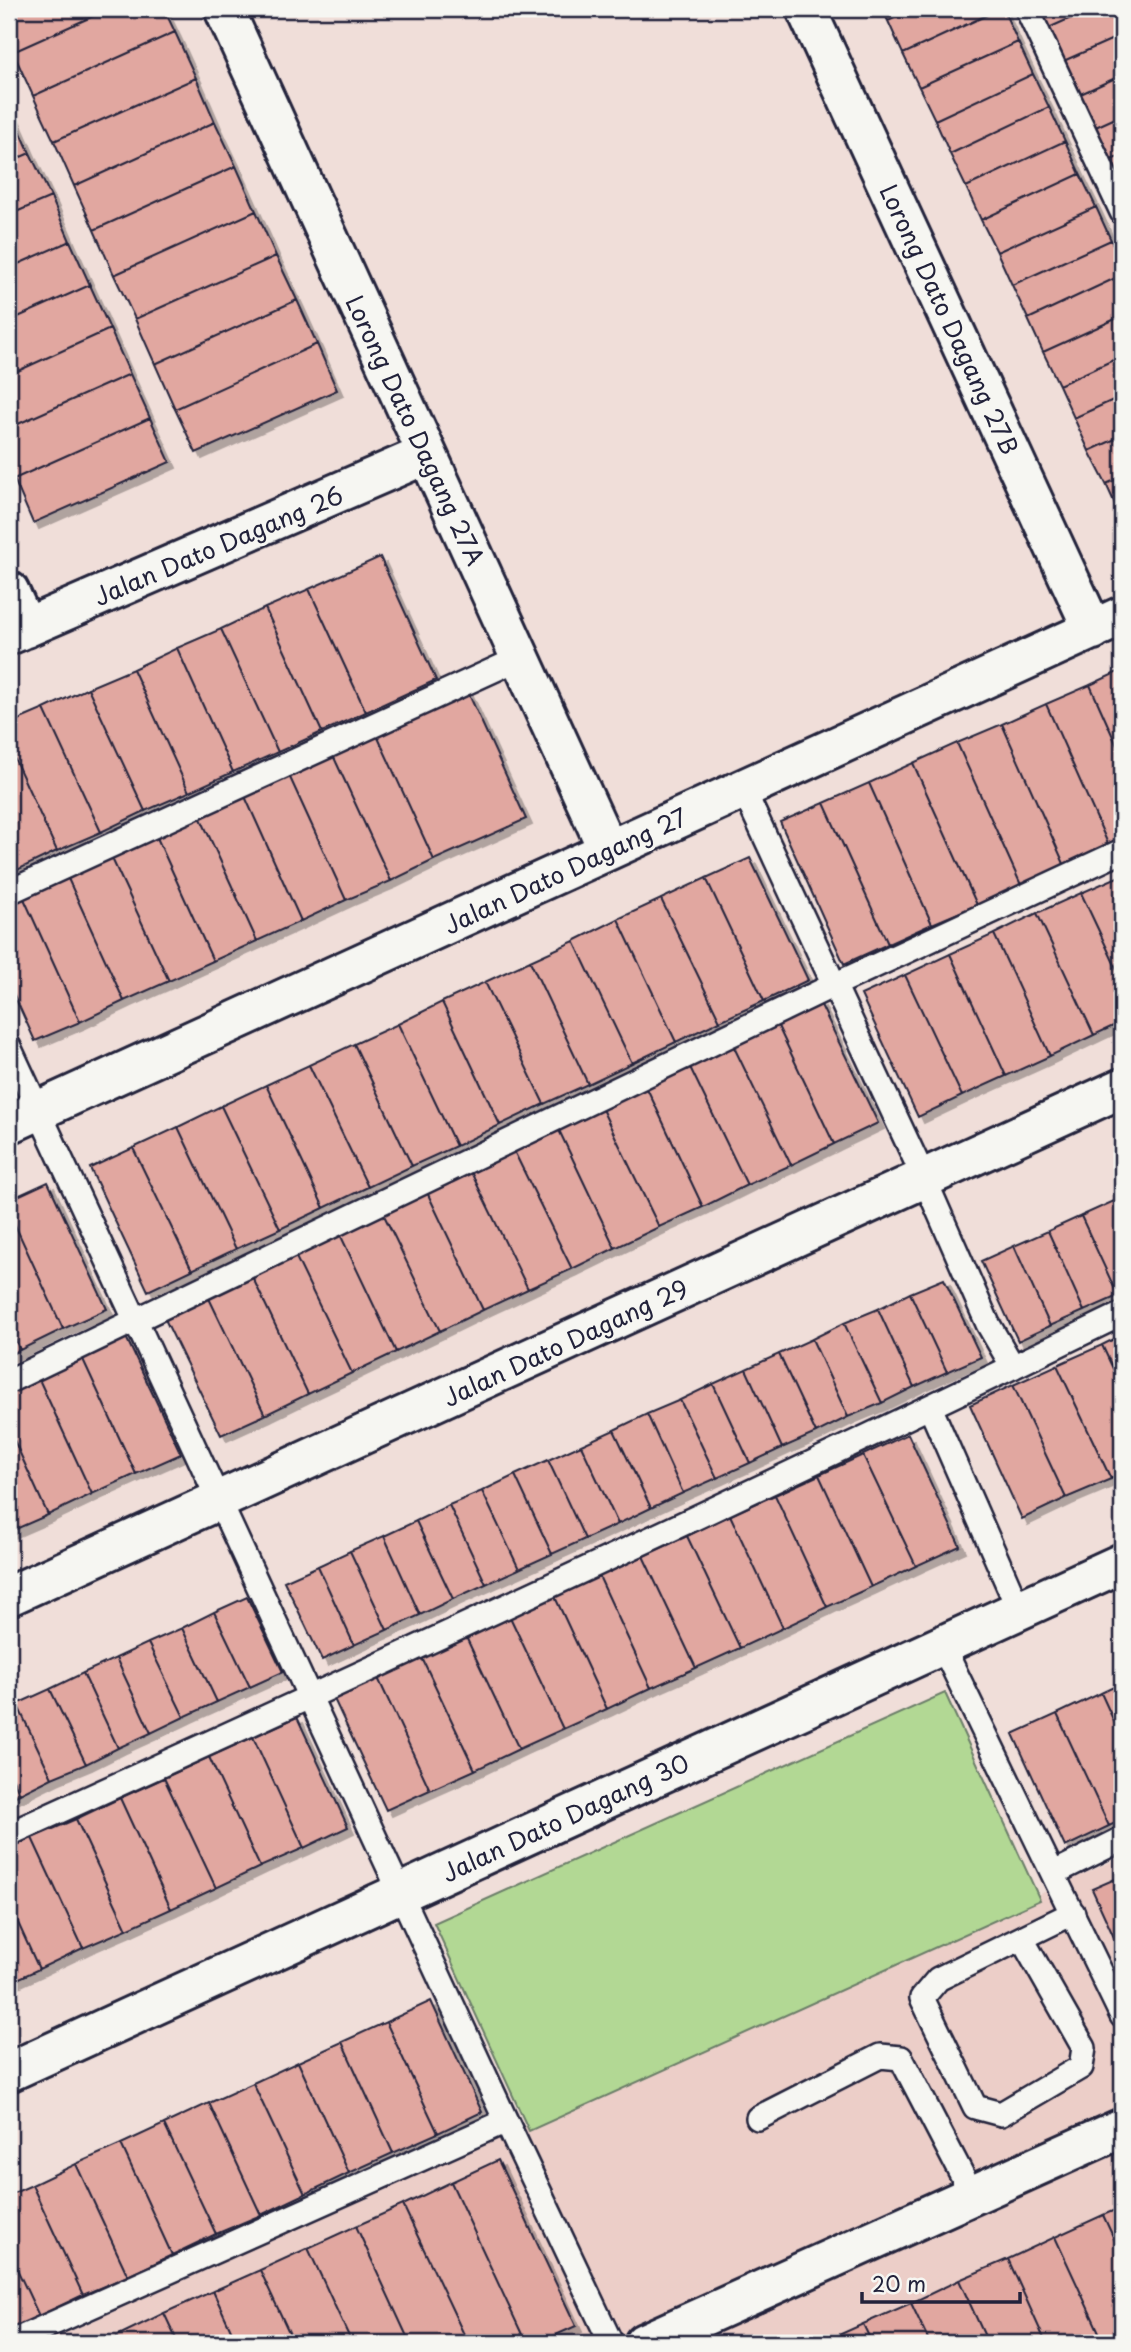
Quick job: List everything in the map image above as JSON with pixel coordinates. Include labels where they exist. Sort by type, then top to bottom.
[{"type":"street","name":"Lorong Dato Dagang 27A","points":[[224,9],[608,850]]},
{"type":"street","name":"Lorong Dato Dagang 27B","points":[[806,9],[1108,623]]},
{"type":"street","name":"Jalan Dato Dagang 26","points":[[17,632],[427,454]]},
{"type":"street","points":[[9,591],[17,632]]},
{"type":"street","name":"Jalan Dato Dagang 27","points":[[23,1117],[1108,623]]},
{"type":"street","name":"Jalan Dato Dagang 29","points":[[9,1596],[1122,1088]]},
{"type":"street","name":"Jalan Dato Dagang 30","points":[[9,2072],[1122,1563]]},
{"type":"street","points":[[644,2343],[1122,2129]]},
{"type":"lane","points":[[1027,9],[1122,212]]},
{"type":"lane","points":[[9,892],[520,658]]},
{"type":"lane","points":[[743,789],[924,1178],[988,1324],[1013,1367]]},
{"type":"lane","points":[[9,1381],[834,985],[1122,851]]},
{"type":"lane","points":[[9,1047],[23,1117],[135,1320],[611,2343]]},
{"type":"lane","points":[[9,1835],[930,1407],[1122,1314]]},
{"type":"lane","points":[[930,1407],[1019,1610]]},
{"type":"lane","points":[[942,1645],[1122,2016]]},
{"type":"lane","points":[[1054,1873],[1122,1839]]},
{"type":"lane","points":[[1022,1939],[1084,2048],[1081,2067],[1001,2114],[975,2107],[922,1998],[938,1979],[1073,1913]]},
{"type":"lane","points":[[758,2118],[880,2056],[901,2058],[973,2196]]},
{"type":"lane","points":[[9,2343],[506,2121]]},
{"type":"shaded area","points":[[1122,1857],[1122,2343],[44,2343]]},
{"type":"green space","points":[[945,1693],[1040,1900],[529,2131],[434,1923]]},
{"type":"building","points":[[9,9],[109,9],[13,52],[9,43]]},
{"type":"building","points":[[109,9],[164,9],[175,32],[33,96],[13,52]]},
{"type":"building","points":[[882,9],[915,9],[888,21]]},
{"type":"building","points":[[915,9],[1000,9],[903,54],[888,21]]},
{"type":"building","points":[[1003,9],[1018,42],[919,87],[903,54]]},
{"type":"building","points":[[1034,9],[1091,9],[1044,30]]},
{"type":"building","points":[[1091,9],[1122,9],[1122,35],[1059,63],[1044,30]]},
{"type":"building","points":[[175,32],[196,78],[54,141],[33,96]]},
{"type":"building","points":[[1122,35],[1122,75],[1074,97],[1059,63]]},
{"type":"building","points":[[1018,42],[1033,74],[935,120],[919,87]]},
{"type":"building","points":[[1033,74],[1049,107],[950,154],[935,120]]},
{"type":"building","points":[[1122,75],[1122,115],[1089,130],[1074,97]]},
{"type":"building","points":[[196,78],[215,122],[74,186],[54,141]]},
{"type":"building","points":[[1049,107],[1065,141],[966,187],[950,154]]},
{"type":"building","points":[[9,109],[30,153],[9,162]]},
{"type":"building","points":[[1122,115],[1122,155],[1105,163],[1089,130]]},
{"type":"building","points":[[215,122],[236,166],[94,230],[74,186]]},
{"type":"building","points":[[1065,141],[1080,174],[981,220],[966,187]]},
{"type":"building","points":[[30,153],[51,197],[9,215],[9,162]]},
{"type":"building","points":[[1122,155],[1122,195],[1105,163]]},
{"type":"building","points":[[236,166],[256,211],[114,275],[94,230]]},
{"type":"building","points":[[1080,174],[1096,207],[997,252],[981,220]]},
{"type":"building","points":[[51,197],[70,241],[9,268],[9,215]]},
{"type":"building","points":[[1096,207],[1111,240],[1012,285],[997,252]]},
{"type":"building","points":[[256,211],[276,256],[135,319],[114,275]]},
{"type":"building","points":[[1111,240],[1122,263],[1122,275],[1028,319],[1012,285]]},
{"type":"building","points":[[70,241],[90,285],[9,321],[9,268]]},
{"type":"building","points":[[276,256],[297,300],[155,364],[135,319]]},
{"type":"building","points":[[1122,275],[1122,316],[1043,352],[1028,319]]},
{"type":"building","points":[[90,285],[110,329],[9,375],[9,321]]},
{"type":"building","points":[[297,300],[317,344],[175,409],[155,364]]},
{"type":"building","points":[[1122,316],[1122,356],[1059,385],[1043,352]]},
{"type":"building","points":[[110,329],[130,374],[9,428],[9,375]]},
{"type":"building","points":[[317,344],[337,390],[196,453],[175,409]]},
{"type":"building","points":[[1122,356],[1122,396],[1074,418],[1059,385]]},
{"type":"building","points":[[130,374],[150,418],[14,479],[9,468],[9,428]]},
{"type":"building","points":[[1122,396],[1122,436],[1089,451],[1074,418]]},
{"type":"building","points":[[150,418],[170,462],[33,523],[14,479]]},
{"type":"building","points":[[1122,436],[1122,477],[1106,484],[1089,451]]},
{"type":"building","points":[[1122,477],[1122,517],[1121,517],[1106,484]]},
{"type":"building","points":[[380,557],[436,680],[366,712],[309,589]]},
{"type":"building","points":[[309,589],[366,712],[322,732],[265,608]]},
{"type":"building","points":[[265,608],[322,732],[278,752],[221,629]]},
{"type":"building","points":[[221,629],[278,752],[233,772],[177,648]]},
{"type":"building","points":[[177,648],[233,772],[189,792],[133,669]]},
{"type":"building","points":[[133,669],[189,792],[145,811],[88,688]]},
{"type":"building","points":[[1122,670],[1122,757],[1090,685]]},
{"type":"building","points":[[1090,685],[1122,757],[1122,840],[1109,846],[1046,704]]},
{"type":"building","points":[[88,688],[145,811],[101,832],[44,709]]},
{"type":"building","points":[[467,690],[526,819],[434,860],[375,731]]},
{"type":"building","points":[[1046,704],[1109,846],[1065,866],[1002,724]]},
{"type":"building","points":[[44,709],[101,832],[57,851],[9,747],[9,724]]},
{"type":"building","points":[[1002,724],[1065,866],[1021,885],[957,743]]},
{"type":"building","points":[[375,731],[434,860],[391,881],[331,751]]},
{"type":"building","points":[[957,743],[1021,885],[977,905],[913,763]]},
{"type":"building","points":[[9,747],[57,851],[13,872],[9,863]]},
{"type":"building","points":[[331,751],[391,881],[346,900],[287,771]]},
{"type":"building","points":[[913,763],[977,905],[932,924],[869,783]]},
{"type":"building","points":[[287,771],[346,900],[301,921],[243,792]]},
{"type":"building","points":[[869,783],[932,924],[888,944],[824,803]]},
{"type":"building","points":[[243,792],[301,921],[257,941],[198,812]]},
{"type":"building","points":[[824,803],[888,944],[844,964],[780,822]]},
{"type":"building","points":[[198,812],[257,941],[213,961],[154,831]]},
{"type":"building","points":[[154,831],[213,961],[169,981],[109,852]]},
{"type":"building","points":[[109,852],[169,981],[124,1001],[65,872]]},
{"type":"building","points":[[750,858],[808,980],[764,1001],[706,878]]},
{"type":"building","points":[[65,872],[124,1001],[80,1022],[21,892]]},
{"type":"building","points":[[1122,875],[1122,980],[1081,893]]},
{"type":"building","points":[[706,878],[764,1001],[720,1021],[661,899]]},
{"type":"building","points":[[21,892],[80,1022],[35,1041],[9,984],[9,898]]},
{"type":"building","points":[[1081,893],[1122,980],[1122,1022],[1094,1035],[1037,913]]},
{"type":"building","points":[[661,899],[720,1021],[676,1042],[618,919]]},
{"type":"building","points":[[1037,913],[1094,1035],[1050,1056],[994,934]]},
{"type":"building","points":[[618,919],[676,1042],[632,1063],[574,941]]},
{"type":"building","points":[[994,934],[1050,1056],[1006,1076],[950,954]]},
{"type":"building","points":[[574,941],[632,1063],[588,1084],[530,961]]},
{"type":"building","points":[[950,954],[1006,1076],[962,1096],[905,975]]},
{"type":"building","points":[[530,961],[588,1084],[544,1104],[485,982]]},
{"type":"building","points":[[905,975],[962,1096],[918,1117],[861,995]]},
{"type":"building","points":[[485,982],[544,1104],[500,1125],[442,1002]]},
{"type":"building","points":[[819,1001],[878,1123],[834,1144],[776,1022]]},
{"type":"building","points":[[442,1002],[500,1125],[456,1146],[398,1024]]},
{"type":"building","points":[[776,1022],[834,1144],[791,1165],[732,1043]]},
{"type":"building","points":[[398,1024],[456,1146],[412,1166],[354,1044]]},
{"type":"building","points":[[732,1043],[791,1165],[747,1185],[688,1063]]},
{"type":"building","points":[[354,1044],[412,1166],[368,1187],[309,1065]]},
{"type":"building","points":[[688,1063],[747,1185],[703,1207],[645,1084]]},
{"type":"building","points":[[309,1065],[368,1187],[324,1208],[266,1085]]},
{"type":"building","points":[[645,1084],[703,1207],[659,1227],[600,1105]]},
{"type":"building","points":[[266,1085],[324,1208],[280,1229],[221,1106]]},
{"type":"building","points":[[600,1105],[659,1227],[615,1248],[557,1126]]},
{"type":"building","points":[[221,1106],[280,1229],[236,1249],[178,1127]]},
{"type":"building","points":[[557,1126],[615,1248],[572,1269],[512,1147]]},
{"type":"building","points":[[178,1127],[236,1249],[192,1270],[133,1148]]},
{"type":"building","points":[[512,1147],[572,1269],[528,1289],[469,1168]]},
{"type":"building","points":[[133,1148],[192,1270],[148,1291],[90,1168]]},
{"type":"building","points":[[469,1168],[528,1289],[483,1310],[425,1188]]},
{"type":"building","points":[[48,1182],[107,1309],[63,1329],[9,1212],[9,1200]]},
{"type":"building","points":[[425,1188],[483,1310],[440,1331],[381,1209]]},
{"type":"building","points":[[1114,1201],[1122,1219],[1122,1294],[1118,1296],[1081,1216]]},
{"type":"building","points":[[381,1209],[440,1331],[396,1352],[338,1230]]},
{"type":"building","points":[[9,1212],[63,1329],[20,1350],[9,1326]]},
{"type":"building","points":[[1081,1216],[1118,1296],[1084,1311],[1048,1231]]},
{"type":"building","points":[[338,1230],[396,1352],[352,1373],[293,1251]]},
{"type":"building","points":[[1048,1231],[1084,1311],[1050,1326],[1014,1246]]},
{"type":"building","points":[[1014,1246],[1050,1326],[1018,1341],[981,1261]]},
{"type":"building","points":[[293,1251],[352,1373],[308,1394],[250,1272]]},
{"type":"building","points":[[250,1272],[308,1394],[265,1415],[206,1292]]},
{"type":"building","points":[[944,1279],[981,1357],[947,1372],[910,1293]]},
{"type":"building","points":[[206,1292],[265,1415],[221,1435],[162,1313]]},
{"type":"building","points":[[910,1293],[947,1372],[914,1387],[878,1309]]},
{"type":"building","points":[[878,1309],[914,1387],[882,1403],[844,1323]]},
{"type":"building","points":[[844,1323],[882,1403],[848,1417],[812,1339]]},
{"type":"building","points":[[9,1326],[20,1350],[9,1355]]},
{"type":"building","points":[[125,1335],[181,1454],[136,1474],[81,1355]]},
{"type":"building","points":[[1122,1335],[1122,1388],[1102,1345]]},
{"type":"building","points":[[812,1339],[848,1417],[816,1433],[779,1354]]},
{"type":"building","points":[[1102,1345],[1122,1388],[1122,1473],[1111,1479],[1057,1365]]},
{"type":"building","points":[[779,1354],[816,1433],[782,1448],[746,1369]]},
{"type":"building","points":[[81,1355],[136,1474],[92,1494],[37,1375]]},
{"type":"building","points":[[1057,1365],[1111,1479],[1066,1498],[1013,1385]]},
{"type":"building","points":[[746,1369],[782,1448],[750,1463],[713,1384]]},
{"type":"building","points":[[37,1375],[92,1494],[48,1515],[9,1429],[9,1388]]},
{"type":"building","points":[[713,1384],[750,1463],[717,1478],[680,1400]]},
{"type":"building","points":[[1013,1385],[1066,1498],[1022,1519],[970,1405]]},
{"type":"building","points":[[680,1400],[717,1478],[683,1493],[647,1414]]},
{"type":"building","points":[[647,1414],[683,1493],[651,1508],[614,1430]]},
{"type":"building","points":[[9,1429],[48,1515],[9,1532]]},
{"type":"building","points":[[614,1430],[651,1508],[618,1524],[581,1445]]},
{"type":"building","points":[[908,1434],[960,1546],[916,1566],[863,1455]]},
{"type":"building","points":[[581,1445],[618,1524],[585,1539],[548,1460]]},
{"type":"building","points":[[863,1455],[916,1566],[871,1587],[819,1475]]},
{"type":"building","points":[[548,1460],[585,1539],[552,1554],[515,1475]]},
{"type":"building","points":[[515,1475],[552,1554],[519,1569],[482,1491]]},
{"type":"building","points":[[819,1475],[871,1587],[827,1607],[775,1495]]},
{"type":"building","points":[[482,1491],[519,1569],[486,1584],[449,1505]]},
{"type":"building","points":[[775,1495],[827,1607],[783,1628],[730,1515]]},
{"type":"building","points":[[449,1505],[486,1584],[453,1599],[416,1521]]},
{"type":"building","points":[[730,1515],[783,1628],[740,1648],[687,1536]]},
{"type":"building","points":[[416,1521],[453,1599],[420,1615],[384,1536]]},
{"type":"building","points":[[384,1536],[420,1615],[387,1630],[350,1551]]},
{"type":"building","points":[[687,1536],[740,1648],[696,1668],[643,1556]]},
{"type":"building","points":[[350,1551],[387,1630],[354,1645],[318,1566]]},
{"type":"building","points":[[643,1556],[696,1668],[651,1688],[599,1576]]},
{"type":"building","points":[[318,1566],[354,1645],[322,1660],[284,1581]]},
{"type":"building","points":[[599,1576],[651,1688],[607,1709],[555,1597]]},
{"type":"building","points":[[247,1597],[283,1672],[250,1687],[214,1612]]},
{"type":"building","points":[[555,1597],[607,1709],[563,1729],[510,1617]]},
{"type":"building","points":[[214,1612],[250,1687],[217,1702],[182,1628]]},
{"type":"building","points":[[510,1617],[563,1729],[519,1749],[466,1637]]},
{"type":"building","points":[[182,1628],[217,1702],[184,1717],[148,1643]]},
{"type":"building","points":[[466,1637],[519,1749],[475,1770],[422,1658]]},
{"type":"building","points":[[148,1643],[184,1717],[151,1733],[116,1658]]},
{"type":"building","points":[[116,1658],[151,1733],[118,1748],[83,1673]]},
{"type":"building","points":[[422,1658],[475,1770],[430,1790],[378,1678]]},
{"type":"building","points":[[83,1673],[118,1748],[86,1764],[50,1689]]},
{"type":"building","points":[[378,1678],[430,1790],[386,1810],[334,1699]]},
{"type":"building","points":[[1122,1683],[1122,1739],[1101,1693]]},
{"type":"building","points":[[50,1689],[86,1764],[52,1778],[17,1704]]},
{"type":"building","points":[[1101,1693],[1122,1739],[1122,1820],[1109,1826],[1057,1714]]},
{"type":"building","points":[[17,1704],[52,1778],[20,1794],[9,1771],[9,1708]]},
{"type":"building","points":[[1057,1714],[1109,1826],[1065,1847],[1013,1734]]},
{"type":"building","points":[[297,1717],[348,1827],[304,1848],[253,1737]]},
{"type":"building","points":[[253,1737],[304,1848],[260,1867],[209,1757]]},
{"type":"building","points":[[209,1757],[260,1867],[216,1888],[164,1778]]},
{"type":"building","points":[[9,1771],[20,1794],[9,1799]]},
{"type":"building","points":[[164,1778],[216,1888],[171,1909],[120,1798]]},
{"type":"building","points":[[120,1798],[171,1909],[127,1929],[76,1819]]},
{"type":"building","points":[[76,1819],[127,1929],[83,1948],[32,1838]]},
{"type":"building","points":[[32,1838],[83,1948],[39,1969],[9,1903],[9,1849]]},
{"type":"building","points":[[1122,1876],[1122,1955],[1092,1889]]},
{"type":"building","points":[[9,1903],[39,1969],[9,1983]]},
{"type":"building","points":[[431,2001],[482,2112],[438,2133],[386,2022]]},
{"type":"building","points":[[386,2022],[438,2133],[393,2153],[342,2042]]},
{"type":"building","points":[[342,2042],[393,2153],[349,2173],[298,2062]]},
{"type":"building","points":[[298,2062],[349,2173],[305,2194],[253,2083]]},
{"type":"building","points":[[253,2083],[305,2194],[261,2215],[209,2103]]},
{"type":"building","points":[[209,2103],[261,2215],[216,2234],[164,2124]]},
{"type":"building","points":[[164,2124],[216,2234],[172,2255],[121,2144]]},
{"type":"building","points":[[121,2144],[172,2255],[128,2276],[76,2164]]},
{"type":"building","points":[[498,2160],[576,2326],[538,2343],[526,2343],[451,2182]]},
{"type":"building","points":[[76,2164],[128,2276],[83,2295],[32,2185]]},
{"type":"building","points":[[451,2182],[526,2343],[468,2343],[403,2205]]},
{"type":"building","points":[[32,2185],[83,2295],[39,2316],[9,2252],[9,2195]]},
{"type":"building","points":[[403,2205],[468,2343],[410,2343],[356,2226]]},
{"type":"building","points":[[1122,2207],[1122,2256],[1103,2215]]},
{"type":"building","points":[[1103,2215],[1122,2256],[1122,2343],[1104,2343],[1055,2237]]},
{"type":"building","points":[[356,2226],[410,2343],[352,2343],[308,2248]]},
{"type":"building","points":[[1055,2237],[1104,2343],[1046,2343],[1008,2259]]},
{"type":"building","points":[[308,2248],[352,2343],[294,2343],[260,2270]]},
{"type":"building","points":[[9,2252],[39,2316],[9,2330]]},
{"type":"building","points":[[1008,2259],[1046,2343],[988,2343],[959,2280]]},
{"type":"building","points":[[260,2270],[294,2343],[237,2343],[213,2291]]},
{"type":"building","points":[[959,2280],[988,2343],[930,2343],[911,2303]]},
{"type":"building","points":[[213,2291],[237,2343],[178,2343],[164,2313]]},
{"type":"building","points":[[911,2303],[930,2343],[872,2343],[863,2324]]},
{"type":"building","points":[[164,2313],[178,2343],[121,2343],[117,2336]]},
{"type":"building","points":[[863,2324],[872,2343],[821,2343]]}]
